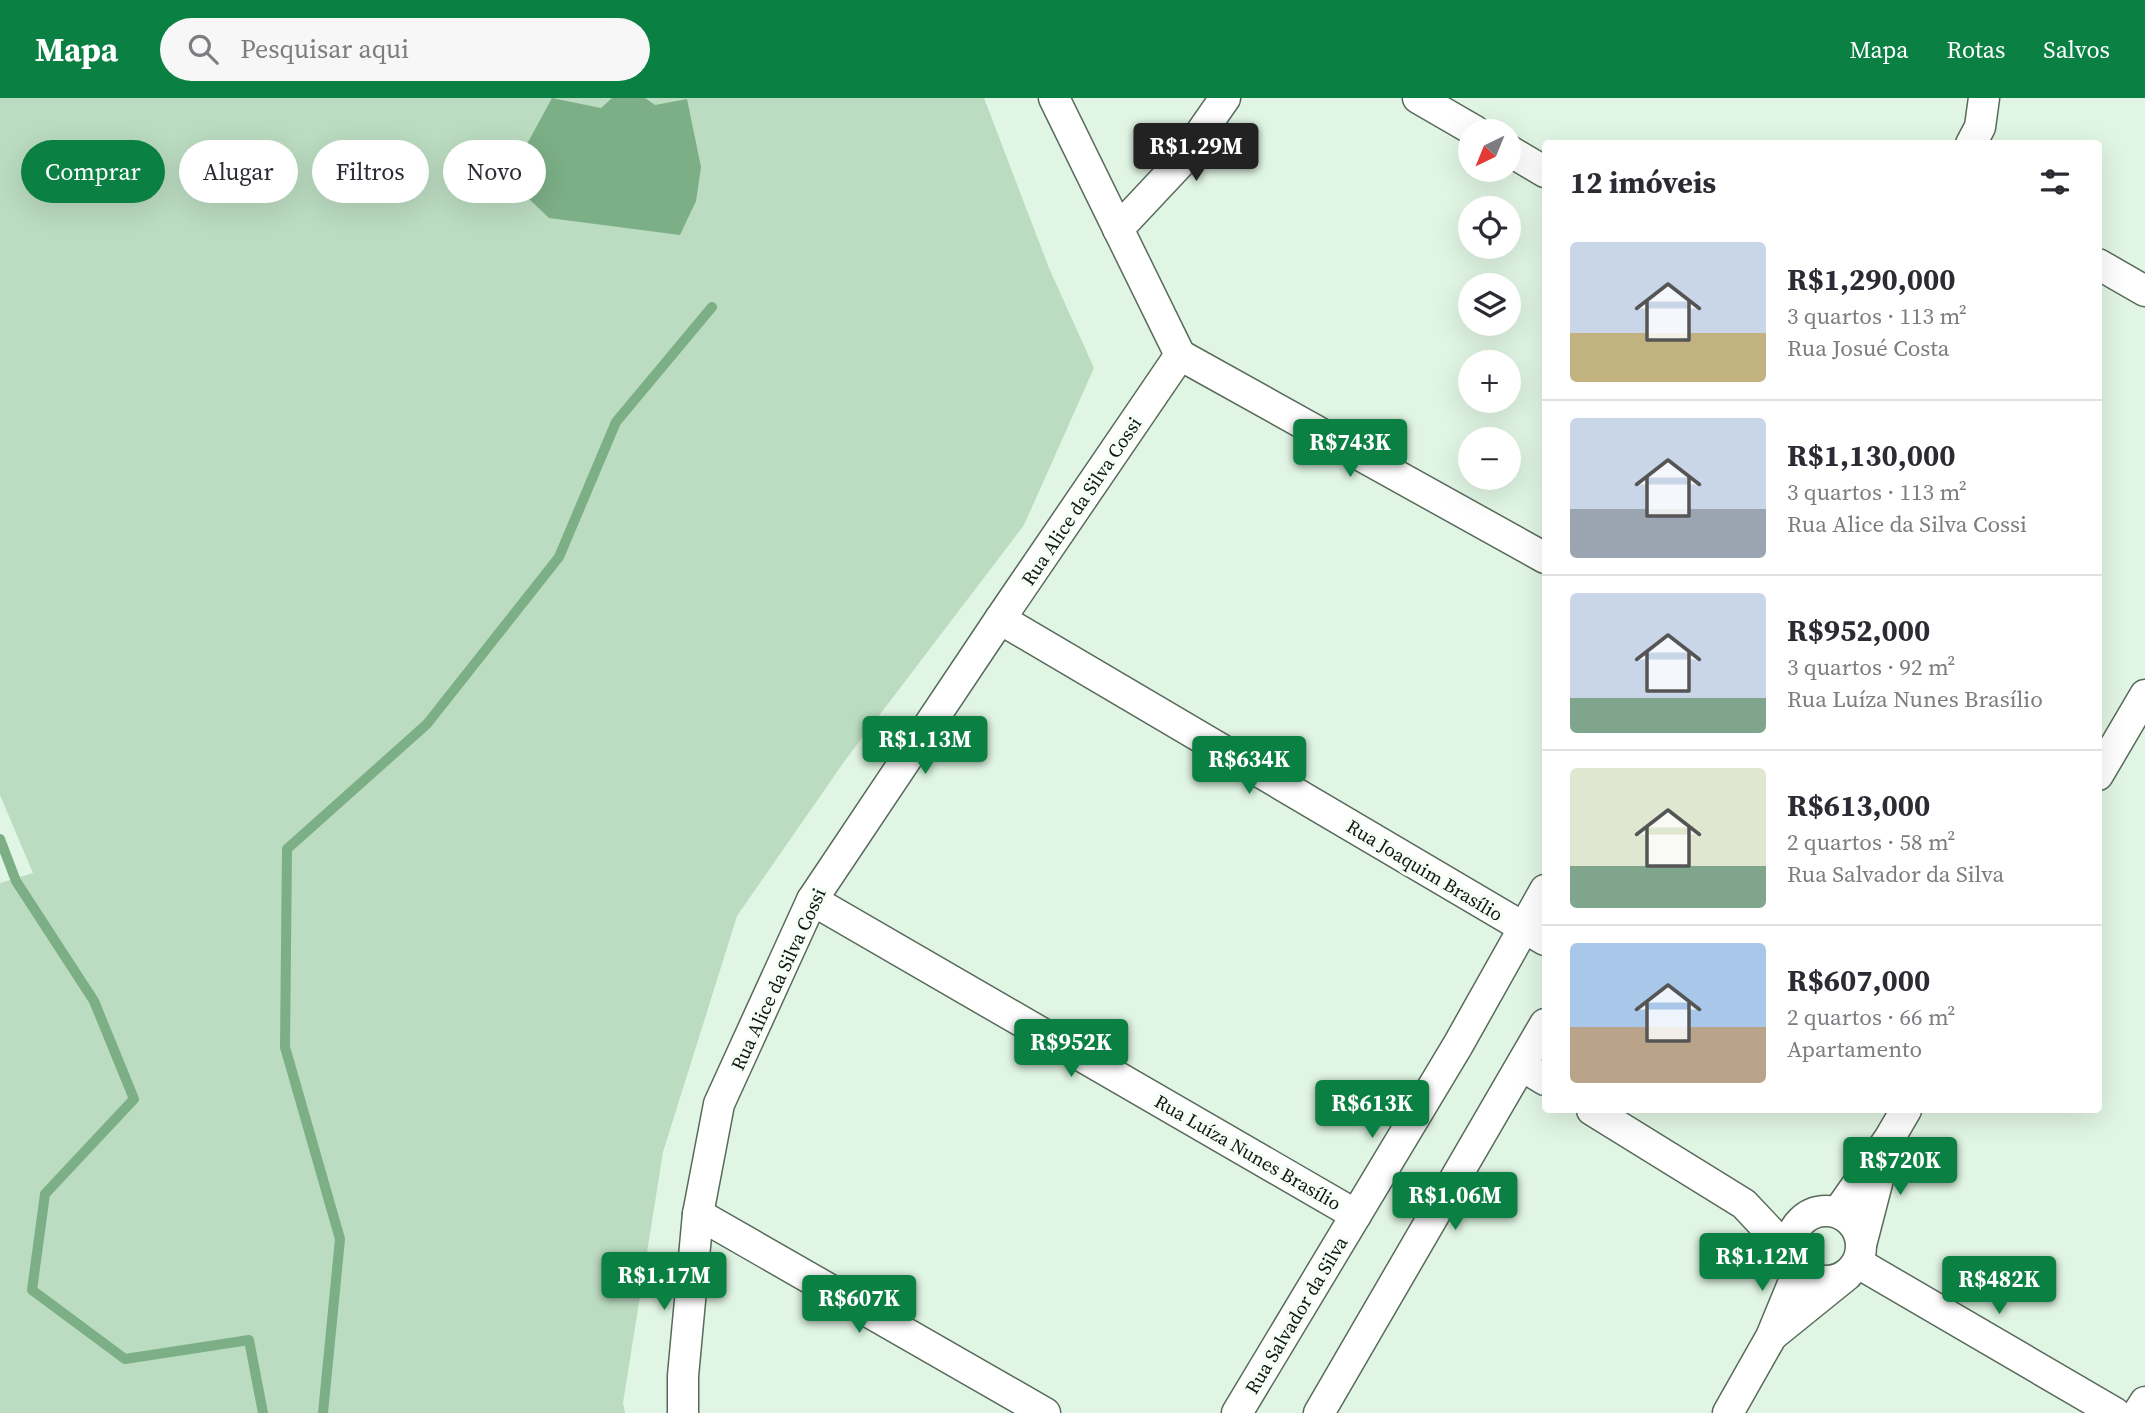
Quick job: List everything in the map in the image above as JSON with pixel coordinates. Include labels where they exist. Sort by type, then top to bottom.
[{"type":"street","points":[[1054,98],[1180,355],[1542,556]]},
{"type":"street","points":[[1118,229],[1179,164],[1225,98]]},
{"type":"street","points":[[1418,98],[1458,121]]},
{"type":"street","points":[[1973,140],[1980,127],[1984,98]]},
{"type":"street","points":[[1521,158],[1542,170]]},
{"type":"street","points":[[2102,266],[2145,291]]},
{"type":"street","name":"Rua Alice da Silva Cossi","points":[[682,1413],[698,1213],[719,1104],[812,900],[1180,355]]},
{"type":"street","name":"Rua Joaquim Brasílio","points":[[1000,619],[1534,934]]},
{"type":"street","points":[[2102,768],[2145,695]]},
{"type":"street","name":"Rua Luíza Nunes Brasílio","points":[[812,900],[1356,1215]]},
{"type":"street","name":"Rua Salvador da Silva","points":[[1237,1413],[1458,1045],[1534,934],[1542,902]]},
{"type":"street","points":[[1319,1413],[1533,1073],[1542,1036]]},
{"type":"street","points":[[1597,1113],[1744,1204],[1808,1277],[1830,1281],[1841,1278],[1857,1259],[1889,1139]]},
{"type":"street","points":[[1728,1413],[1771,1337],[1796,1262],[1792,1236],[1803,1219],[1824,1213],[1889,1139],[1904,1113]]},
{"type":"street","points":[[1744,1204],[1846,1216],[1854,1223],[1857,1259]]},
{"type":"street","points":[[698,1213],[1045,1413]]},
{"type":"street","points":[[1771,1337],[1857,1259]]},
{"type":"street","points":[[1857,1259],[2115,1413]]},
{"type":"street","points":[[2138,1413],[2145,1402]]},
{"type":"shaded area","points":[[0,98],[984,98],[1049,268],[1094,368],[1024,525],[846,759],[737,916],[663,1152],[623,1403],[625,1413],[0,1413],[0,883],[33,873],[0,795]]},
{"type":"shaded area","points":[[552,98],[601,108],[612,98],[645,98],[655,105],[687,99],[701,167],[696,201],[680,235],[549,218],[533,203],[546,203],[546,140],[529,140]]},
{"type":"waterway","points":[[323,1413],[340,1239],[285,1047],[287,849],[427,724],[559,557],[616,422],[712,307]]},
{"type":"waterway","points":[[0,839],[16,881],[94,1001],[134,1099],[45,1194],[32,1290],[125,1359],[249,1340],[263,1413]]}]
